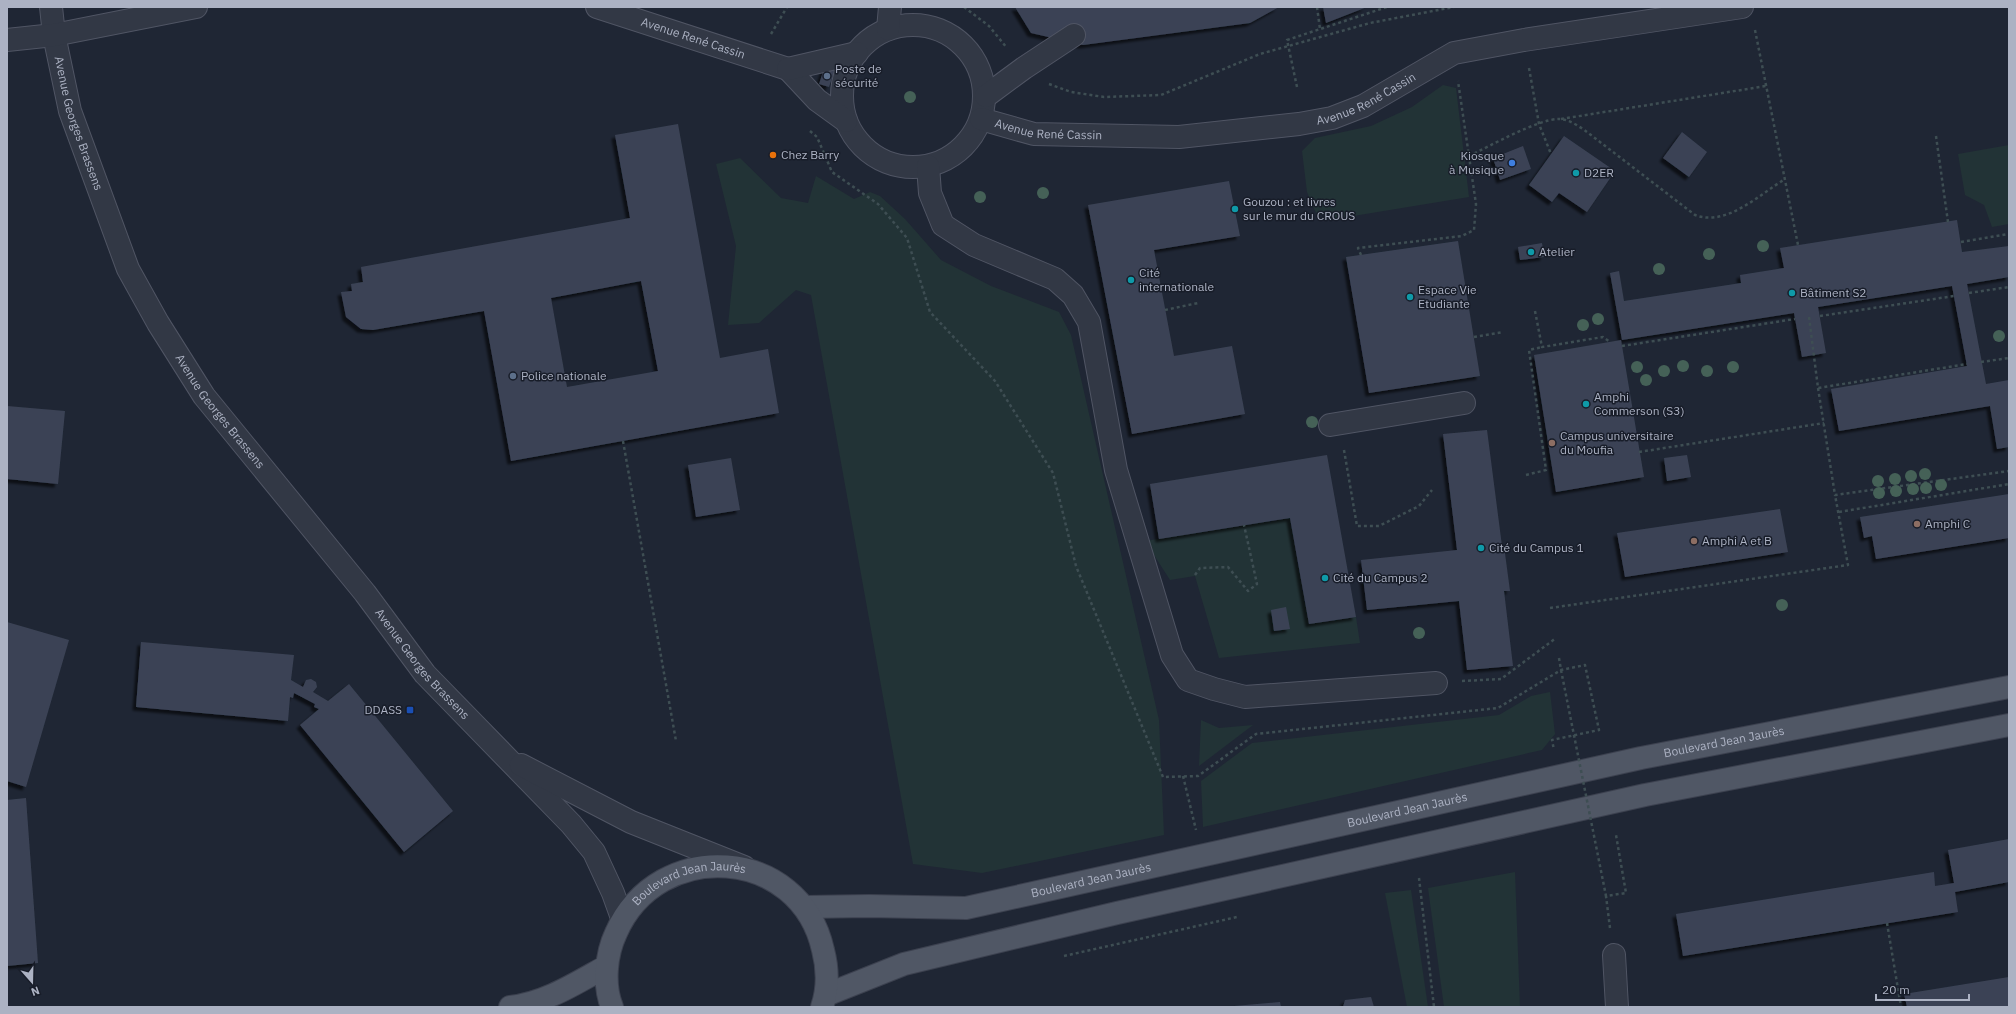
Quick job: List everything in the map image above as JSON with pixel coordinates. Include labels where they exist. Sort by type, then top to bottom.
[{"type":"main road","name":"Boulevard Jean Jaurès","points":[[804,907],[869,906],[966,908],[1641,758],[2009,688]]},
{"type":"main road","name":"Boulevard Jean Jaurès","points":[[612,1007],[609,999],[607,966],[612,941],[622,918],[646,891],[678,872],[714,865],[750,870],[780,884],[804,907],[820,934],[827,964],[824,1001],[904,964],[1117,913],[1645,794],[2009,725]]},
{"type":"main road","points":[[510,1007],[524,1006],[549,997],[607,966]]},
{"type":"street","name":"Avenue Georges Brassens","points":[[52,7],[54,35],[70,111],[128,269],[181,361],[204,396],[365,593],[425,674],[571,824],[594,852],[613,893],[622,918]]},
{"type":"street","points":[[7,40],[54,35],[196,7]]},
{"type":"street","name":"Avenue René Cassin","points":[[597,7],[788,69]]},
{"type":"street","points":[[888,29],[890,7]]},
{"type":"street","name":"Avenue René Cassin","points":[[982,119],[1034,134],[1179,136],[1299,124],[1332,118],[1363,106],[1454,53],[1524,40],[1742,7]]},
{"type":"street","points":[[911,24],[934,27],[955,37],[971,53],[982,73],[986,96],[982,119],[969,141],[951,157],[928,166],[907,167],[887,162],[870,153],[856,138],[846,120],[842,97],[845,74],[857,53],[870,38],[888,29],[911,24]]},
{"type":"street","points":[[986,96],[1024,68],[1074,35]]},
{"type":"street","points":[[788,69],[857,53]]},
{"type":"street","points":[[788,69],[817,100],[846,120]]},
{"type":"street","points":[[928,166],[930,193],[943,225],[974,245],[1055,279],[1073,296],[1089,322],[1116,470],[1172,656],[1188,680],[1245,697],[1436,683]]},
{"type":"street","points":[[1330,425],[1464,403]]},
{"type":"street","name":"Avenue Georges Brassens","points":[[502,754],[631,822],[750,870]]},
{"type":"street","points":[[1614,955],[1617,1007]]},
{"type":"path","points":[[964,7],[989,26],[1024,68],[1044,82],[1071,92],[1104,97],[1161,96],[1260,54],[1370,23],[1454,7]]},
{"type":"path","points":[[1317,7],[1320,30]]},
{"type":"path","points":[[1297,87],[1287,40],[1386,7]]},
{"type":"path","points":[[1754,29],[1798,245]]},
{"type":"path","points":[[1524,40],[1539,124],[1551,154]]},
{"type":"path","points":[[1361,255],[1358,248],[1462,236],[1474,230],[1476,204],[1454,53]]},
{"type":"path","points":[[1469,156],[1539,124],[1560,119],[1766,86]]},
{"type":"path","points":[[1560,119],[1582,129],[1695,215],[1706,219],[1719,218],[1729,214],[1785,179]]},
{"type":"path","points":[[806,127],[817,137],[832,172],[878,204],[907,238],[930,312],[995,381],[1053,473],[1076,566],[1163,777],[1198,776],[1256,734]]},
{"type":"path","points":[[1936,136],[1948,222]]},
{"type":"path","points":[[1961,242],[2009,234]]},
{"type":"path","points":[[1968,293],[2009,287]]},
{"type":"path","points":[[1820,316],[1954,296]]},
{"type":"path","points":[[1165,310],[1198,304]]},
{"type":"path","points":[[1535,311],[1542,347]]},
{"type":"path","points":[[1550,608],[1848,565],[1818,388],[1809,317]]},
{"type":"path","points":[[1622,346],[1796,319]]},
{"type":"path","points":[[1474,337],[1503,332]]},
{"type":"path","points":[[1526,474],[1546,470],[1528,350],[1602,337],[1610,342]]},
{"type":"path","points":[[1981,362],[2009,358]]},
{"type":"path","points":[[1818,388],[1967,364]]},
{"type":"path","points":[[1640,452],[1824,424]]},
{"type":"path","points":[[623,441],[676,741]]},
{"type":"path","points":[[1346,465],[1357,526],[1379,526],[1419,506],[1432,490]]},
{"type":"path","points":[[1836,495],[2009,471]]},
{"type":"path","points":[[1839,512],[2009,484]]},
{"type":"path","points":[[1195,575],[1200,568],[1228,567],[1248,591],[1256,584],[1244,525]]},
{"type":"path","points":[[1436,683],[1501,679],[1556,638]]},
{"type":"path","points":[[1559,658],[1606,896],[1614,955]]},
{"type":"path","points":[[1554,751],[1552,740],[1599,730],[1585,665],[1561,670]]},
{"type":"path","points":[[1183,776],[1196,832]]},
{"type":"path","points":[[1606,896],[1626,893],[1616,835]]},
{"type":"path","points":[[1419,878],[1434,1007]]},
{"type":"path","points":[[1887,924],[1901,1007]]},
{"type":"shaded area","points":[[1443,85],[1456,88],[1469,197],[1335,219],[1316,213],[1307,192],[1302,151],[1315,138],[1371,126],[1412,107]]},
{"type":"shaded area","points":[[2009,145],[2009,224],[1992,227],[1984,205],[1965,195],[1958,154]]},
{"type":"shaded area","points":[[740,158],[781,198],[808,203],[816,176],[854,199],[870,192],[880,196],[905,219],[941,260],[991,286],[1059,312],[1071,335],[1159,720],[1164,835],[982,873],[913,864],[811,295],[796,290],[759,323],[728,325],[736,246],[716,164]]},
{"type":"shaded area","points":[[1290,518],[1309,624],[1356,617],[1360,643],[1219,658],[1195,576],[1170,580],[1145,541]]},
{"type":"shaded area","points":[[1550,692],[1555,734],[1542,750],[1203,827],[1201,781],[1252,743],[1499,715],[1531,696]]},
{"type":"shaded area","points":[[1201,720],[1219,728],[1253,725],[1199,766]]},
{"type":"shaded area","points":[[1515,872],[1520,1007],[1444,1007],[1428,888]]},
{"type":"shaded area","points":[[1411,890],[1428,1007],[1407,1007],[1385,893]]},
{"type":"building","points":[[1015,7],[1279,7],[1250,23],[1083,45],[1031,33]]},
{"type":"building","points":[[1323,7],[1367,7],[1326,23]]},
{"type":"building","name":"Poste de sécurité","points":[[825,66],[835,69],[829,87],[819,84]]},
{"type":"building","points":[[678,124],[720,358],[768,349],[779,413],[511,461],[484,311],[373,330],[361,329],[346,317],[341,292],[352,291],[351,284],[363,282],[361,267],[630,218],[615,135]],"holes":[[[641,281],[658,371],[567,387],[551,298]]]},
{"type":"building","points":[[1682,132],[1707,152],[1689,177],[1663,158]]},
{"type":"building","name":"D2ER","points":[[1564,136],[1615,171],[1587,212],[1559,193],[1552,202],[1529,185]]},
{"type":"building","name":"Kiosque à Musique","points":[[1523,146],[1531,169],[1500,180],[1493,158]]},
{"type":"building","name":"Cité internationale","points":[[1229,181],[1240,236],[1154,250],[1174,356],[1232,346],[1245,414],[1132,434],[1088,205]]},
{"type":"building","name":"Bâtiment S2","points":[[1957,220],[1962,252],[2009,246],[2009,277],[1967,284],[1986,384],[2009,380],[2009,447],[1997,449],[1990,406],[1839,431],[1831,389],[1967,366],[1952,286],[1818,307],[1826,353],[1802,357],[1794,313],[1622,340],[1610,273],[1619,271],[1624,301],[1741,283],[1740,275],[1784,268],[1780,248]]},
{"type":"building","name":"Espace Vie Etudiante","points":[[1458,241],[1480,376],[1369,393],[1346,257]]},
{"type":"building","name":"Atelier","points":[[1542,243],[1544,257],[1520,260],[1518,247]]},
{"type":"building","name":"Amphi Commerson (S3)","points":[[1621,340],[1644,477],[1556,492],[1534,355]]},
{"type":"building","points":[[7,406],[65,411],[58,484],[7,479]]},
{"type":"building","name":"Cité du Campus 1","points":[[1487,430],[1502,546],[1504,546],[1510,591],[1504,591],[1513,666],[1467,670],[1459,601],[1367,610],[1361,560],[1457,550],[1443,434]]},
{"type":"building","name":"Cité du Campus 2","points":[[1327,455],[1356,617],[1309,624],[1290,518],[1159,539],[1150,484]]},
{"type":"building","points":[[1687,455],[1691,477],[1667,481],[1664,458]]},
{"type":"building","points":[[731,458],[740,510],[696,517],[688,465]]},
{"type":"building","points":[[2009,494],[2009,538],[1876,559],[1872,536],[1864,538],[1860,517]]},
{"type":"building","points":[[1780,509],[1788,552],[1625,577],[1617,533]]},
{"type":"building","points":[[1286,607],[1290,629],[1274,631],[1271,610]]},
{"type":"building","points":[[7,622],[69,640],[26,787],[7,781]]},
{"type":"building","points":[[141,642],[294,655],[291,680],[303,687],[306,680],[311,679],[316,682],[317,687],[313,692],[328,701],[349,684],[453,811],[404,852],[300,725],[319,709],[314,707],[315,704],[294,693],[293,698],[290,697],[288,721],[136,707]]},
{"type":"building","points":[[26,798],[38,963],[7,966],[7,800]]},
{"type":"building","points":[[2009,839],[2009,882],[1955,892],[1958,912],[1683,956],[1676,914],[1934,872],[1935,886],[1954,883],[1948,850]]},
{"type":"building","points":[[2009,977],[2009,1007],[1907,1007],[1904,994]]},
{"type":"building","points":[[1371,997],[1374,1007],[1343,1007],[1345,1000]]},
{"type":"building","points":[[1280,1002],[1281,1007],[1234,1007],[1234,1006]]},
{"type":"place","name":"Poste de sécurité","points":[[827,76]]},
{"type":"place","name":"Chez Barry","points":[[773,155]]},
{"type":"place","name":"Kiosque à Musique","points":[[1512,163]]},
{"type":"place","name":"D2ER","points":[[1576,173]]},
{"type":"place","name":"Gouzou : et livres sur le mur du CROUS","points":[[1235,209]]},
{"type":"place","name":"Atelier","points":[[1531,252]]},
{"type":"place","name":"Cité internationale","points":[[1131,280]]},
{"type":"place","name":"Bâtiment S2","points":[[1792,293]]},
{"type":"place","name":"Espace Vie Etudiante","points":[[1410,297]]},
{"type":"place","name":"Police nationale","points":[[513,376]]},
{"type":"place","name":"Amphi Commerson (S3)","points":[[1586,404]]},
{"type":"place","name":"Campus universitaire du Moufia","points":[[1552,443]]},
{"type":"place","name":"Amphi C","points":[[1917,524]]},
{"type":"place","name":"Amphi A et B","points":[[1694,541]]},
{"type":"place","name":"Cité du Campus 1","points":[[1481,548]]},
{"type":"place","name":"Cité du Campus 2","points":[[1325,578]]},
{"type":"place","name":"DDASS","points":[[410,710]]}]
